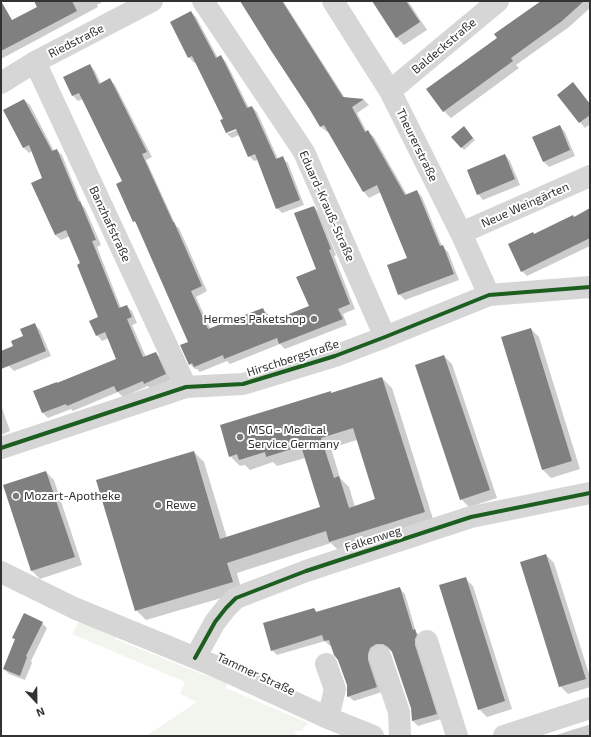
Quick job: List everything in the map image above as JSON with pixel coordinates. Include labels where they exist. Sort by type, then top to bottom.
[{"type":"street","name":"Riedstraße","points":[[1,83],[35,62],[152,1]]},
{"type":"street","name":"Eduard-Krauß-Straße","points":[[203,1],[304,152],[385,337]]},
{"type":"street","name":"Theurerstraße","points":[[333,1],[390,91],[461,234],[489,295]]},
{"type":"street","name":"Baldeckstraße","points":[[390,91],[498,1]]},
{"type":"street","name":"Banzhafstraße","points":[[35,62],[186,387]]},
{"type":"street","name":"Neue Weingärten","points":[[461,234],[590,176]]},
{"type":"street","name":"Hirschbergstraße","points":[[1,448],[186,387],[243,384],[335,356],[489,295],[590,288]]},
{"type":"street","name":"Falkenweg","points":[[195,658],[215,622],[236,598],[306,571],[471,517],[590,493]]},
{"type":"street","name":"Tammer Straße","points":[[1,572],[74,608],[121,626],[215,666],[328,718],[373,736]]},
{"type":"street","points":[[427,641],[457,736]]},
{"type":"street","points":[[380,656],[399,712],[400,736]]},
{"type":"street","points":[[326,664],[335,690],[328,718]]},
{"type":"street","points":[[504,736],[590,708]]},
{"type":"shaded area","points":[[85,611],[121,626],[115,639],[207,676],[215,666],[232,674],[226,688],[308,723],[302,730],[293,732],[299,736],[146,736],[197,702],[180,694],[185,682],[72,634]]},
{"type":"building","points":[[1,1],[12,20],[37,7],[34,1],[72,1],[77,11],[1,51]]},
{"type":"building","points":[[240,1],[282,1],[343,97],[364,99],[352,107],[365,132],[368,130],[405,195],[417,190],[440,246],[443,245],[454,274],[398,295],[387,265],[407,258],[377,185],[363,192],[324,125],[320,127]]},
{"type":"building","points":[[372,1],[406,1],[420,22],[396,38]]},
{"type":"building","points":[[541,1],[584,1],[562,21],[511,58],[513,61],[443,112],[426,89],[497,38],[494,34]]},
{"type":"building","points":[[191,11],[216,58],[221,55],[247,108],[252,106],[276,159],[283,156],[300,200],[276,209],[255,154],[248,157],[236,129],[226,133],[220,120],[223,119],[192,56],[188,58],[170,22]]},
{"type":"building","points":[[90,64],[99,84],[110,78],[147,152],[142,154],[202,286],[191,291],[208,329],[263,308],[269,322],[309,306],[296,277],[316,269],[294,213],[314,206],[350,304],[338,309],[343,319],[279,344],[277,338],[224,359],[223,355],[194,367],[192,363],[189,365],[180,345],[188,342],[135,221],[133,222],[116,184],[122,181],[79,93],[72,96],[63,77]]},
{"type":"building","points":[[573,82],[590,104],[590,115],[579,123],[557,95]]},
{"type":"building","points":[[24,99],[52,151],[57,149],[96,240],[92,241],[119,308],[127,305],[132,317],[127,319],[143,357],[156,352],[166,374],[144,384],[143,381],[117,392],[114,386],[67,406],[66,404],[42,413],[33,391],[116,359],[105,332],[96,336],[89,321],[98,317],[77,265],[80,263],[66,230],[55,235],[31,183],[42,178],[29,145],[23,148],[3,110]]},
{"type":"building","points":[[560,125],[570,150],[543,162],[532,137]]},
{"type":"building","points":[[464,126],[473,138],[461,148],[451,137]]},
{"type":"building","points":[[505,154],[515,179],[477,195],[467,170]]},
{"type":"building","points":[[590,208],[590,238],[521,272],[508,244],[533,232],[534,234],[573,215],[574,217]]},
{"type":"building","points":[[35,323],[46,351],[1,369],[1,351],[13,346],[11,341],[23,336],[20,329]]},
{"type":"building","points":[[531,328],[572,461],[542,470],[501,337]]},
{"type":"building","points":[[444,355],[490,490],[460,500],[415,365]]},
{"type":"building","points":[[382,377],[425,512],[329,542],[326,531],[227,563],[233,582],[135,611],[96,480],[194,451],[220,539],[320,507],[301,446],[266,457],[265,452],[239,460],[237,454],[229,457],[220,425],[331,391],[331,393]],"holes":[[[353,428],[375,499],[349,508],[339,476],[334,478],[321,438]]]},
{"type":"building","points":[[46,471],[75,557],[31,571],[3,485]]},
{"type":"building","points":[[546,554],[586,679],[559,687],[520,562]]},
{"type":"building","points":[[466,577],[505,701],[478,710],[439,585]]},
{"type":"building","points":[[400,587],[413,630],[415,629],[417,635],[415,645],[437,714],[412,721],[411,708],[392,652],[383,644],[376,644],[370,648],[368,654],[368,660],[377,687],[347,697],[347,685],[338,660],[334,655],[329,640],[324,641],[322,635],[271,651],[263,623],[314,608],[316,612]]},
{"type":"building","points":[[24,613],[43,622],[26,656],[27,657],[20,676],[3,669],[15,639],[12,638]]},
{"type":"cycle path","points":[[1,448],[186,387],[243,384],[335,356],[489,295],[590,287]]},
{"type":"cycle path","points":[[195,658],[215,622],[236,598],[306,571],[471,517],[590,493]]},
{"type":"place","name":"Hermes Paketshop","points":[[314,319]]},
{"type":"place","name":"MSG - Medical Service Germany","points":[[240,437]]},
{"type":"place","name":"Mozart-Apotheke","points":[[16,496]]},
{"type":"place","name":"Rewe","points":[[158,505]]}]
